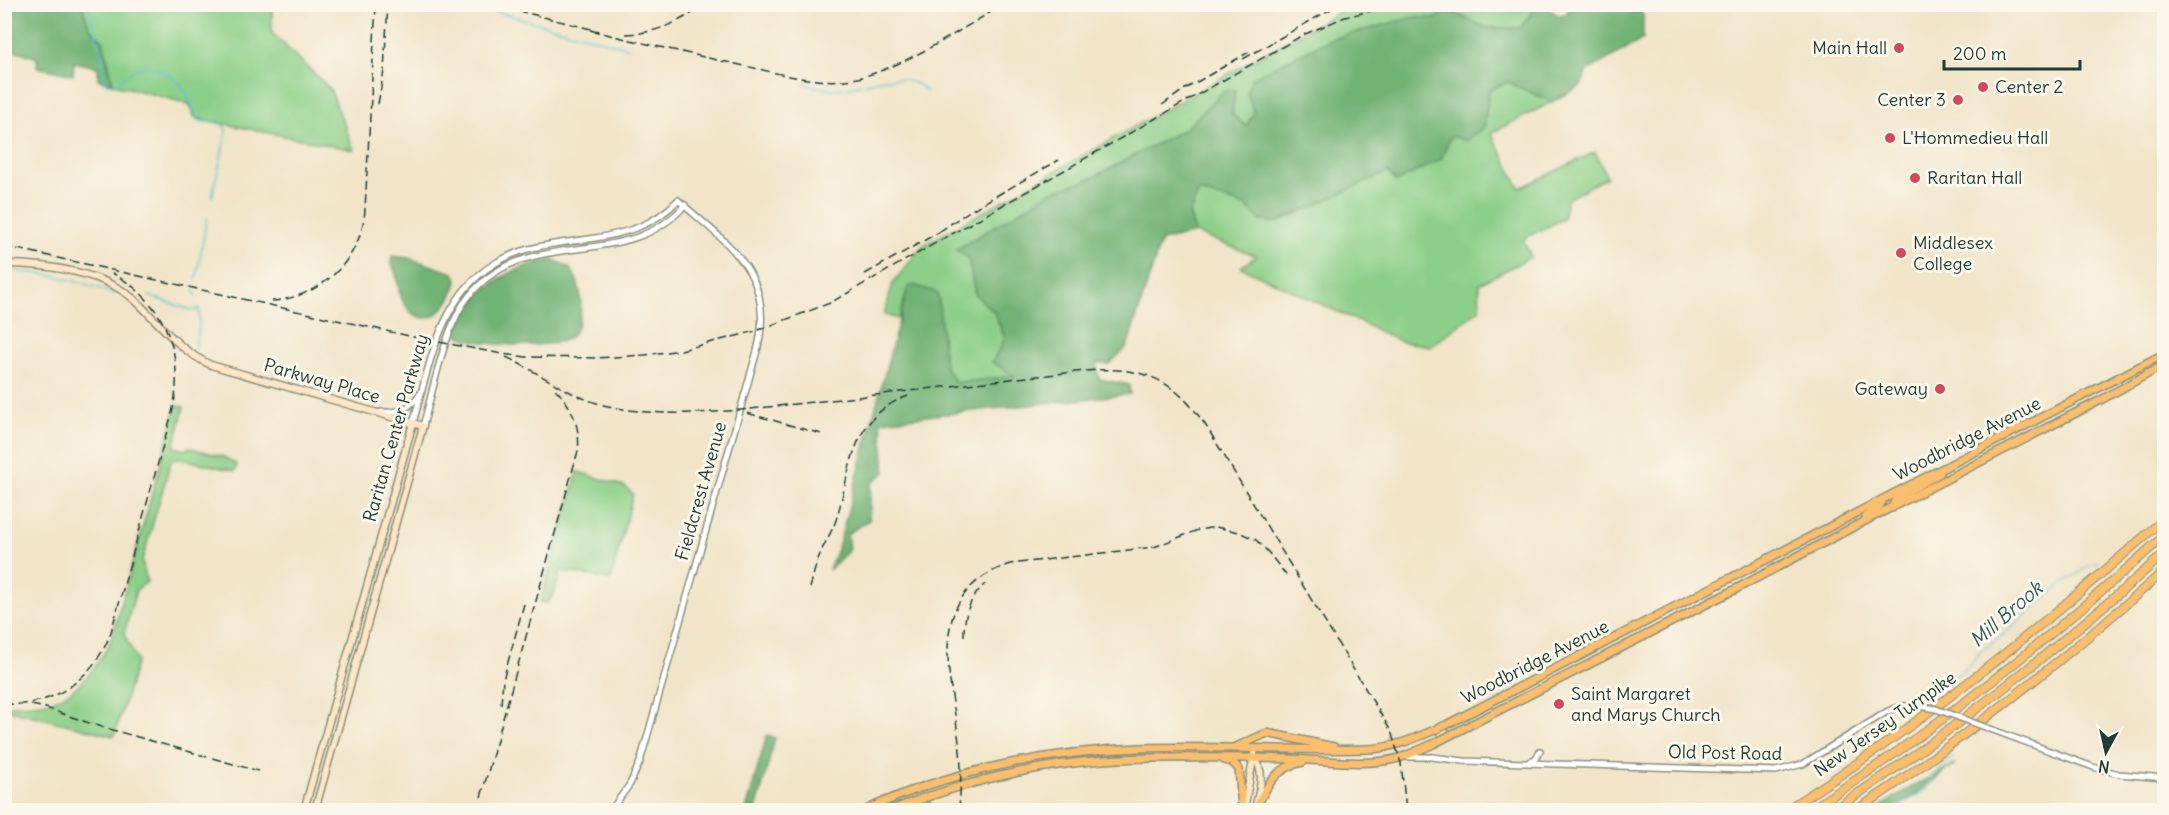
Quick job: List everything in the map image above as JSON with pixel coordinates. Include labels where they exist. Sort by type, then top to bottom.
[{"type":"highway","name":"New Jersey Turnpike","points":[[1786,810],[1886,744],[1969,684],[2055,614],[2164,519]]},
{"type":"highway","name":"New Jersey Turnpike","points":[[1810,810],[1895,754],[1977,694],[2064,624],[2164,536]]},
{"type":"highway","points":[[1833,810],[1902,764],[1984,704],[2064,641],[2164,554]]},
{"type":"highway","points":[[1857,810],[1941,753],[2024,690],[2164,571]]},
{"type":"main road","name":"Parkway Place","points":[[4,264],[47,267],[109,283],[135,300],[188,353],[211,365],[423,426]]},
{"type":"main road","name":"Woodbridge Avenue","points":[[866,810],[920,789],[979,771],[1023,761],[1085,752],[1140,748],[1348,750],[1384,748],[1407,742],[1446,725],[2162,355]]},
{"type":"main road","name":"Woodbridge Avenue","points":[[894,810],[967,784],[1049,766],[1094,760],[1255,758],[1376,761],[1400,758],[1433,744],[1539,690],[2099,401],[2164,365]]},
{"type":"main road","name":"Raritan Center Parkway","points":[[304,810],[413,423]]},
{"type":"main road","name":"Raritan Center Parkway","points":[[315,810],[423,426]]},
{"type":"main road","points":[[1892,508],[1896,498],[1934,478],[1954,463]]},
{"type":"main road","points":[[1857,525],[1879,506],[1884,498]]},
{"type":"main road","points":[[1522,686],[1539,690]]},
{"type":"main road","points":[[1227,749],[1247,743],[1267,733],[1348,750]]},
{"type":"main road","points":[[1243,810],[1259,736]]},
{"type":"main road","points":[[1255,758],[1261,768],[1255,810]]},
{"type":"main road","points":[[1222,760],[1232,762],[1239,769],[1243,810]]},
{"type":"main road","points":[[1255,810],[1276,774],[1289,766],[1311,761]]},
{"type":"main road","points":[[894,810],[926,806],[938,810]]},
{"type":"street","name":"Fieldcrest Avenue","points":[[611,810],[632,781],[640,762],[762,329],[760,297],[749,269],[735,252],[678,200]]},
{"type":"street","name":"Raritan Center Parkway","points":[[413,423],[439,335],[449,310],[469,284],[488,267],[505,257],[527,249],[630,231],[658,217],[678,200]]},
{"type":"street","name":"Raritan Center Parkway","points":[[423,426],[454,321],[464,303],[485,280],[508,265],[533,255],[639,238],[663,225],[685,206]]},
{"type":"street","points":[[373,411],[391,412],[406,409],[415,401],[424,386]]},
{"type":"street","name":"Old Post Road","points":[[1400,758],[1432,757],[1464,761],[1748,771],[1788,769],[1803,764],[1888,711],[1902,706],[1920,706],[1936,709],[2093,767],[2119,774],[2164,778]]},
{"type":"street","points":[[1524,763],[1534,760],[1540,751]]},
{"type":"green space","points":[[4,5],[82,5],[89,27],[103,41],[113,84],[98,79],[98,67],[74,62],[73,75],[37,67],[37,58],[20,52],[5,51]]},
{"type":"green space","points":[[82,5],[272,5],[272,33],[330,89],[354,150],[195,118],[189,104],[113,84],[103,41],[89,27]]},
{"type":"green space","points":[[1351,5],[1538,5],[1520,28],[1487,28],[1447,10],[1435,19],[1414,17],[1247,92],[1254,113],[1246,126],[1232,114],[1224,91],[1185,129],[1090,179],[1051,192],[957,249],[968,258],[975,294],[994,312],[1005,339],[1015,376],[956,383],[945,367],[937,293],[908,287],[899,319],[884,315],[893,283],[922,246]]},
{"type":"green space","points":[[1538,5],[1544,5],[1558,15],[1566,14],[1572,5],[1635,5],[1643,15],[1643,39],[1587,71],[1581,86],[1552,102],[1508,82],[1489,90],[1484,127],[1466,141],[1451,136],[1441,159],[1396,182],[1388,172],[1278,222],[1261,221],[1246,206],[1199,191],[1189,214],[1195,233],[1161,241],[1127,347],[1109,364],[1096,363],[1099,379],[1129,385],[1130,394],[881,421],[885,472],[871,484],[869,520],[847,534],[849,550],[829,570],[839,544],[908,287],[914,285],[938,293],[945,367],[956,383],[1014,376],[992,362],[1005,338],[994,312],[975,294],[968,258],[956,250],[1051,192],[1090,179],[1185,129],[1224,91],[1235,90],[1232,114],[1246,126],[1254,113],[1247,92],[1252,78],[1330,39],[1414,17],[1435,19],[1447,10],[1487,28],[1520,28]]},
{"type":"green space","points":[[1508,82],[1552,102],[1491,133],[1520,188],[1595,152],[1607,177],[1567,199],[1563,219],[1523,239],[1531,257],[1479,284],[1480,309],[1431,346],[1403,342],[1241,267],[1256,256],[1195,233],[1189,214],[1199,191],[1246,206],[1261,221],[1278,222],[1388,171],[1396,182],[1451,136],[1489,90]]},
{"type":"green space","points":[[392,256],[408,258],[454,273],[457,279],[455,289],[435,315],[423,318],[407,308],[400,294],[391,263]]},
{"type":"green space","points":[[553,260],[569,268],[574,274],[580,292],[578,322],[570,337],[549,344],[514,345],[479,342],[458,335],[463,317],[479,295],[489,286],[513,271]]},
{"type":"green space","points":[[177,405],[184,407],[174,447],[186,450],[188,447],[224,457],[237,465],[235,471],[178,458],[171,461],[142,561],[147,582],[136,590],[124,634],[137,661],[114,736],[5,709],[5,705],[42,703],[65,695],[84,680],[105,651],[111,640]]},
{"type":"green space","points":[[578,472],[624,486],[633,494],[611,579],[561,571],[554,595],[547,603],[540,602]]},
{"type":"green space","points":[[767,735],[775,738],[756,810],[746,810]]},
{"type":"green space","points":[[1955,764],[1895,810],[1876,810],[1901,793]]},
{"type":"waterway","points":[[87,4],[103,58],[104,79],[107,84],[120,81],[140,67],[160,70],[181,85],[189,97],[197,119],[204,122],[220,121],[226,130],[212,197]]},
{"type":"waterway","points":[[468,4],[629,48]]},
{"type":"waterway","points":[[803,84],[837,89],[895,78],[916,84],[927,92]]},
{"type":"waterway","points":[[196,280],[207,218]]},
{"type":"waterway","points":[[4,271],[32,272],[61,277],[115,294]]},
{"type":"waterway","points":[[194,290],[196,297]]},
{"type":"waterway","points":[[149,296],[191,310],[199,310]]},
{"type":"waterway","points":[[195,349],[199,328],[199,308]]},
{"type":"waterway","name":"Mill Brook","points":[[1934,689],[1967,668],[1981,651],[2062,584],[2093,563],[2099,563]]},
{"type":"waterway","name":"Mill Brook","points":[[1894,810],[1926,789],[1931,777],[1954,757]]},
{"type":"railway","points":[[272,301],[290,298],[323,283],[347,259],[362,227],[365,209],[376,4]]},
{"type":"railway","points":[[378,104],[384,71],[388,4]]},
{"type":"railway","points":[[491,4],[599,31]]},
{"type":"railway","points":[[626,34],[659,29],[679,21],[708,4]]},
{"type":"railway","points":[[590,30],[787,75],[830,81],[858,78],[895,65],[951,36],[1004,4]]},
{"type":"railway","points":[[1243,59],[1340,4]]},
{"type":"railway","points":[[4,246],[418,338],[502,354],[526,357],[597,358],[681,350],[756,331],[830,303],[1303,35],[1345,17],[1401,4]]},
{"type":"railway","points":[[1162,105],[1249,52]]},
{"type":"railway","points":[[939,232],[968,212],[1059,160]]},
{"type":"railway","points":[[865,274],[941,231]]},
{"type":"railway","points":[[4,704],[40,701],[56,695],[83,676],[95,663],[104,648],[111,632],[172,413],[176,391],[176,371],[167,332],[158,314],[146,299],[112,273]]},
{"type":"railway","points":[[506,357],[594,402],[658,413],[736,410],[1096,370],[1133,372],[1162,382],[1186,401],[1208,429],[1391,731],[1401,763],[1406,810]]},
{"type":"railway","points":[[481,797],[578,451],[577,425],[571,410],[555,389]]},
{"type":"railway","points":[[810,588],[819,556],[835,523],[855,448],[863,432],[888,405],[908,396]]},
{"type":"railway","points":[[747,413],[825,435]]},
{"type":"railway","points":[[959,810],[961,758],[949,669],[948,642],[952,618],[963,596],[981,578],[1010,564],[1154,547],[1198,530],[1216,527],[1239,532],[1256,540],[1286,575]]},
{"type":"railway","points":[[964,636],[968,608],[985,584]]},
{"type":"railway","points":[[501,704],[503,680],[524,604]]},
{"type":"railway","points":[[31,705],[258,771]]},
{"type":"place","name":"Main Hall","points":[[1899,48]]},
{"type":"place","name":"Center 2","points":[[1983,87]]},
{"type":"place","name":"Center 3","points":[[1958,100]]},
{"type":"place","name":"L'Hommedieu Hall","points":[[1890,138]]},
{"type":"place","name":"Raritan Hall","points":[[1915,178]]},
{"type":"place","name":"Middlesex College","points":[[1901,253]]},
{"type":"place","name":"Gateway","points":[[1940,389]]},
{"type":"place","name":"Saint Margaret and Marys Church","points":[[1559,704]]}]
